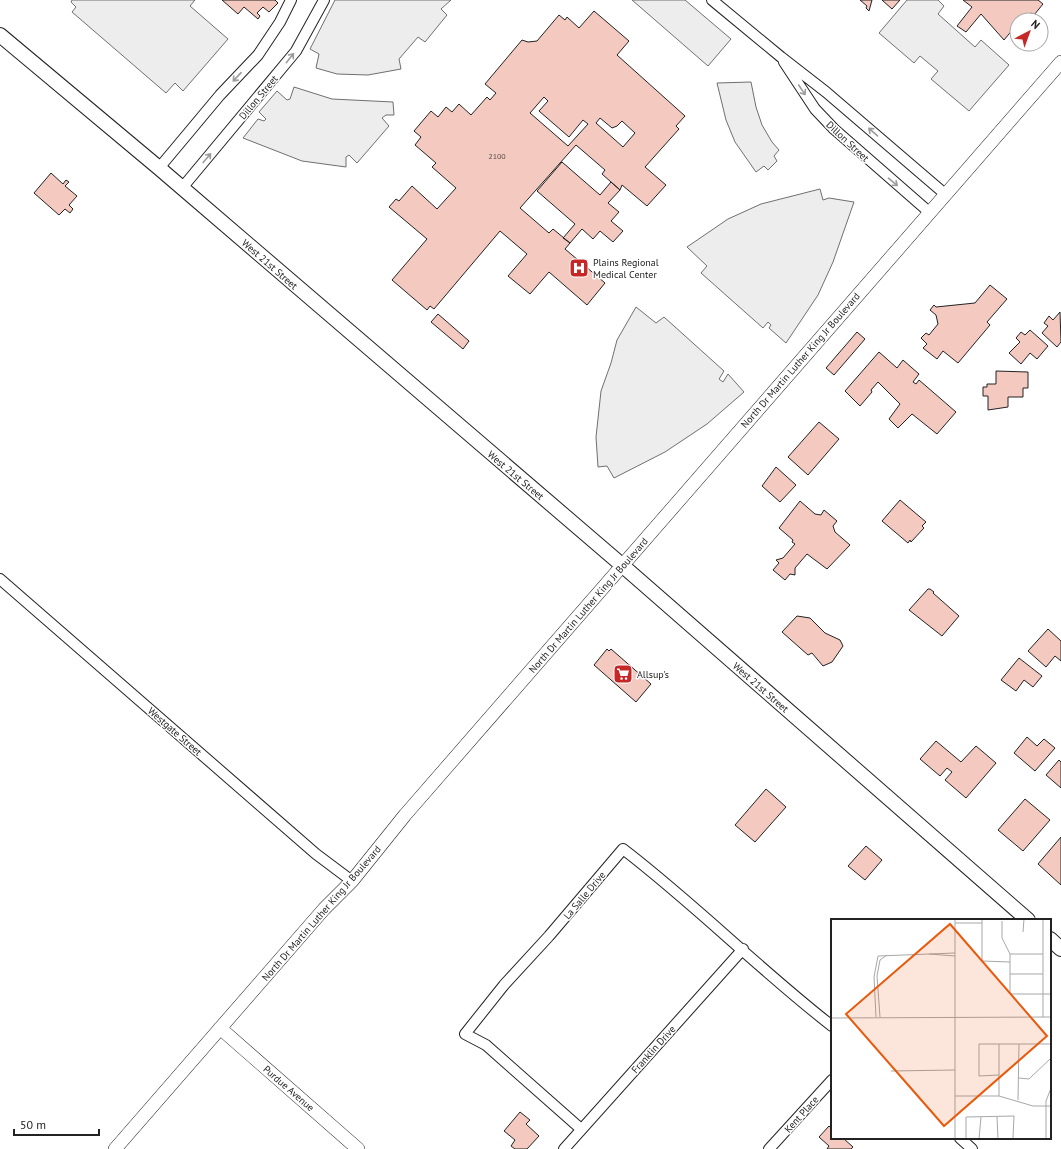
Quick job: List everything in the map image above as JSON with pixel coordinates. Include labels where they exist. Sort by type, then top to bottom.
[{"type":"main road","name":"West 21st Street","points":[[0,35],[159,168],[622,566],[1027,919]]},
{"type":"main road","points":[[1051,940],[1061,949]]},
{"type":"street","points":[[159,168],[220,95],[258,55],[280,22],[291,0]]},
{"type":"street","name":"Dillon Street","points":[[182,188],[296,51],[324,0]]},
{"type":"street","name":"Dillon Street","points":[[712,0],[821,88],[945,194]]},
{"type":"street","name":"Dillon Street","points":[[781,57],[815,109],[834,129],[929,212]]},
{"type":"street","name":"North Dr Martin Luther King Jr Boulevard","points":[[115,1149],[324,909],[352,882],[406,815],[1061,62]]},
{"type":"street","name":"Westgate Street","points":[[0,579],[316,854],[352,882]]},
{"type":"street","name":"La Salle Drive","points":[[582,1129],[486,1045],[465,1034],[504,985],[550,936],[623,849],[743,949],[800,1001],[831,1025]]},
{"type":"street","name":"Franklin Drive","points":[[564,1149],[743,949]]},
{"type":"street","name":"Purdue Avenue","points":[[220,1028],[358,1149]]},
{"type":"street","name":"Kent Place","points":[[769,1149],[831,1081]]},
{"type":"street","points":[[961,1139],[972,1149]]},
{"type":"shaded area","points":[[72,0],[195,0],[190,6],[228,39],[183,91],[175,83],[166,93],[72,12],[76,7],[71,2]]},
{"type":"shaded area","points":[[335,0],[451,0],[441,9],[447,15],[425,42],[418,37],[399,59],[401,69],[368,75],[337,74],[316,68],[319,54],[310,49]]},
{"type":"shaded area","points":[[632,0],[685,0],[731,39],[708,66]]},
{"type":"shaded area","points":[[907,0],[938,0],[944,6],[938,14],[975,47],[981,40],[1009,65],[969,111],[931,79],[938,71],[920,56],[914,63],[879,33]]},
{"type":"shaded area","points":[[751,82],[756,107],[762,125],[772,142],[779,150],[774,156],[777,161],[768,170],[764,166],[756,172],[735,142],[726,120],[717,83]]},
{"type":"shaded area","points":[[294,87],[332,99],[393,102],[394,115],[386,115],[382,118],[389,126],[357,163],[349,155],[346,157],[346,167],[302,161],[243,138],[258,119],[264,121],[266,119],[259,112],[277,91],[287,100],[290,99]]},
{"type":"shaded area","points":[[820,189],[823,200],[829,198],[854,202],[833,262],[818,295],[786,343],[769,328],[771,325],[768,322],[763,328],[701,273],[707,266],[687,247],[728,219],[761,204]]},
{"type":"shaded area","points":[[636,307],[656,323],[664,317],[724,371],[719,379],[723,382],[728,374],[744,392],[707,424],[665,452],[614,478],[607,466],[598,467],[596,437],[601,391],[617,340]]},
{"type":"building","points":[[222,0],[275,0],[278,3],[269,12],[263,7],[257,13],[260,16],[258,19],[244,7],[238,14]]},
{"type":"building","points":[[860,0],[872,0],[869,11],[866,8],[867,6]]},
{"type":"building","points":[[882,0],[900,0],[892,9]]},
{"type":"building","points":[[963,0],[1038,0],[1043,4],[1036,12],[1009,12],[1009,34],[1004,40],[981,14],[966,32],[957,26],[972,7]]},
{"type":"building","name":"Plains Regional Medical Center","points":[[594,11],[629,41],[617,55],[685,116],[676,126],[679,129],[645,167],[666,185],[647,206],[622,185],[620,190],[602,174],[605,170],[576,145],[520,208],[549,233],[553,229],[570,243],[565,249],[605,283],[587,305],[549,272],[530,294],[508,276],[527,254],[500,231],[434,309],[430,306],[427,310],[392,280],[427,239],[389,207],[396,199],[399,201],[412,186],[437,209],[456,188],[432,167],[436,163],[415,145],[421,137],[414,131],[431,111],[438,117],[446,107],[452,112],[459,104],[471,115],[487,97],[490,100],[496,93],[485,84],[522,40],[528,42],[537,41],[559,15],[565,20],[567,17],[579,28]],"holes":[[[544,97],[548,101],[539,111],[569,137],[583,120],[588,124],[568,146],[530,113]],[[600,118],[612,128],[617,126],[622,121],[635,133],[623,147],[596,123]]]},
{"type":"building","points":[[562,162],[600,195],[611,182],[620,190],[608,203],[619,212],[611,221],[623,231],[613,242],[600,231],[593,239],[582,229],[570,243],[563,238],[575,224],[537,191]]},
{"type":"building","points":[[51,173],[63,184],[66,180],[69,182],[65,186],[77,196],[69,205],[73,209],[70,213],[65,209],[59,215],[34,193]]},
{"type":"building","points":[[990,285],[1007,299],[987,322],[990,325],[958,363],[943,351],[937,359],[923,348],[927,344],[921,338],[926,333],[929,335],[938,324],[936,315],[930,310],[934,305],[936,307],[975,303]]},
{"type":"building","points":[[1060,312],[1061,342],[1057,347],[1042,333],[1048,326],[1044,323],[1049,316],[1053,320]]},
{"type":"building","points":[[438,314],[469,341],[463,349],[431,322]]},
{"type":"building","points":[[1030,330],[1048,346],[1037,359],[1030,353],[1021,364],[1009,353],[1020,342],[1016,338],[1021,332],[1025,335]]},
{"type":"building","points":[[857,332],[865,339],[834,375],[826,368]]},
{"type":"building","points":[[879,352],[897,368],[903,360],[919,374],[913,382],[916,384],[919,380],[956,412],[937,434],[912,414],[898,428],[889,419],[900,404],[878,382],[860,406],[845,391]]},
{"type":"building","points":[[996,371],[1028,372],[1028,388],[1023,388],[1023,397],[1008,397],[1008,407],[988,410],[988,396],[983,396],[983,387],[987,387],[987,384],[996,384]]},
{"type":"building","points":[[819,422],[839,439],[808,475],[788,457]]},
{"type":"building","points":[[776,467],[796,485],[780,502],[762,486]]},
{"type":"building","points":[[900,500],[926,522],[922,526],[924,528],[911,542],[910,540],[908,543],[882,521]]},
{"type":"building","points":[[800,501],[815,514],[821,515],[824,510],[837,521],[833,526],[835,532],[850,545],[827,569],[807,554],[795,568],[795,575],[790,574],[785,580],[773,570],[779,563],[776,560],[783,558],[795,544],[792,542],[793,540],[779,528]]},
{"type":"building","points":[[928,589],[934,592],[933,593],[959,616],[942,636],[909,610]]},
{"type":"building","points":[[797,616],[810,618],[825,633],[840,640],[843,646],[832,662],[823,666],[812,653],[808,655],[782,632]]},
{"type":"building","points":[[1048,629],[1061,641],[1061,661],[1055,656],[1046,667],[1028,651]]},
{"type":"building","name":"Allsup's","points":[[607,649],[609,651],[611,649],[651,684],[636,702],[594,665]]},
{"type":"building","points":[[1019,658],[1042,676],[1033,687],[1024,680],[1016,691],[1001,680]]},
{"type":"building","points":[[1027,737],[1037,746],[1044,739],[1055,748],[1035,771],[1014,753]]},
{"type":"building","points":[[936,741],[961,762],[976,746],[996,763],[966,798],[945,780],[952,772],[947,768],[940,776],[920,759]]},
{"type":"building","points":[[1059,760],[1061,762],[1061,788],[1046,775]]},
{"type":"building","points":[[766,789],[786,807],[755,842],[735,825]]},
{"type":"building","points":[[1025,799],[1050,820],[1023,851],[998,830]]},
{"type":"building","points":[[1061,837],[1061,885],[1038,864]]},
{"type":"building","points":[[866,846],[882,860],[865,880],[848,866]]},
{"type":"building","points":[[520,1112],[530,1120],[526,1124],[539,1136],[527,1149],[515,1149],[511,1146],[515,1140],[504,1131]]},
{"type":"building","points":[[829,1126],[831,1128],[831,1139],[844,1139],[853,1147],[851,1149],[827,1149],[829,1146],[819,1137]]},
{"type":"place","name":"Plains Regional Medical Center","points":[[579,268]]},
{"type":"place","name":"Allsup's","points":[[623,674]]}]
